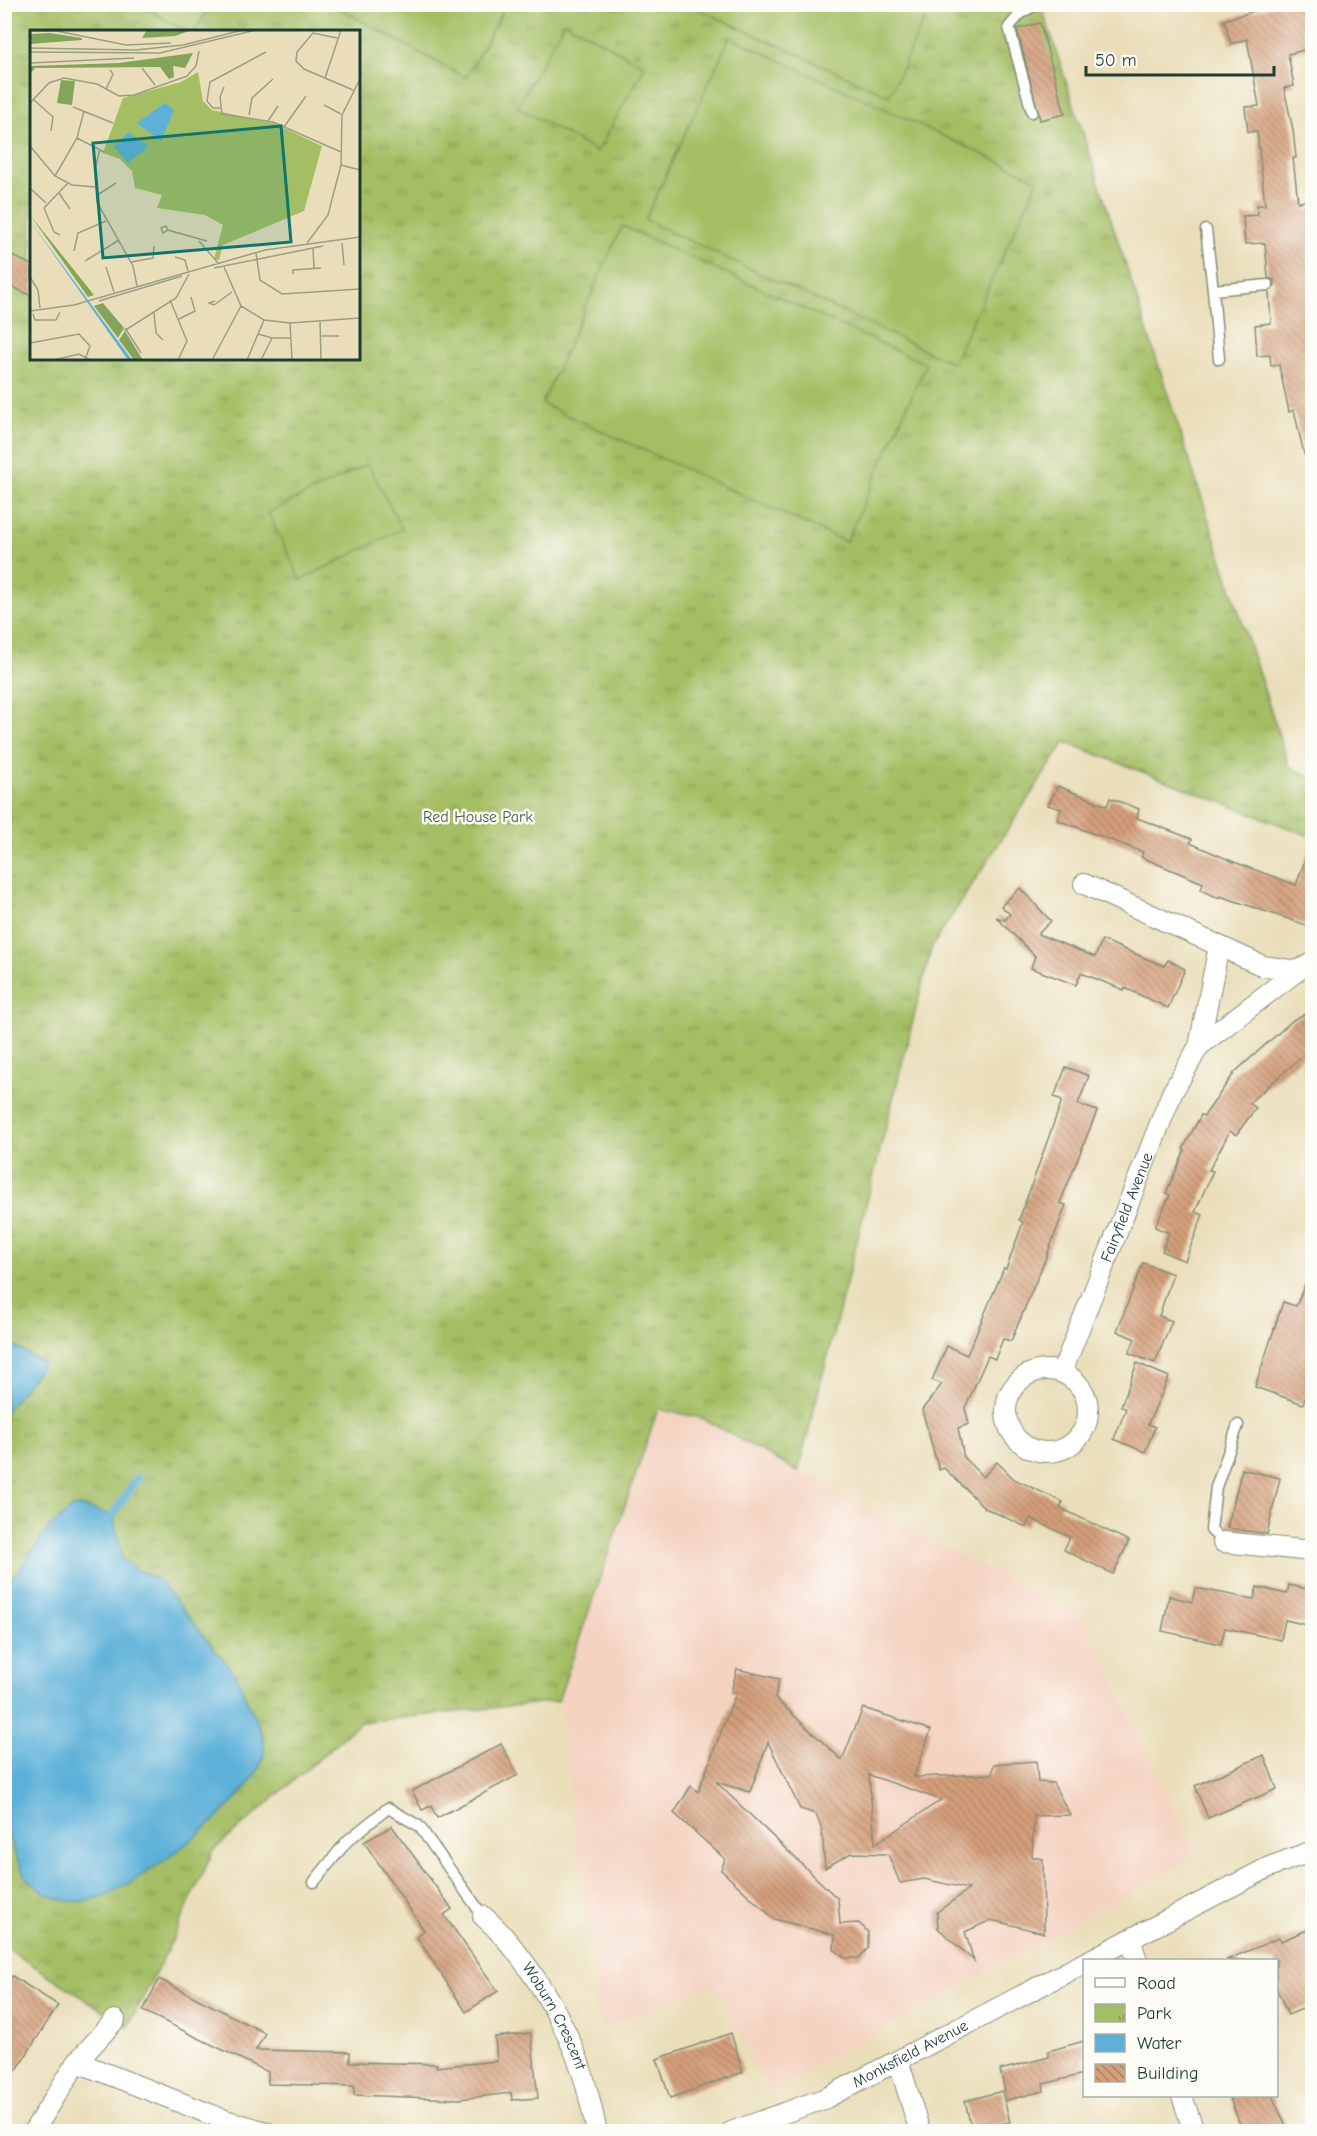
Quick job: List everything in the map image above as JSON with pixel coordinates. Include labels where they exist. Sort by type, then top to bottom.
[{"type":"street","name":"Fairyfield Avenue","points":[[1084,884],[1263,966],[1305,967]]},
{"type":"street","name":"Fairyfield Avenue","points":[[1062,1372],[1172,1093],[1198,1046],[1219,946]]},
{"type":"street","name":"Fairyfield Avenue","points":[[1198,1046],[1305,967]]},
{"type":"street","points":[[1049,1370],[1062,1372],[1078,1383],[1086,1397],[1089,1413],[1085,1429],[1076,1442],[1062,1450],[1046,1453],[1030,1449],[1017,1440],[1008,1426],[1006,1410],[1010,1394],[1019,1381],[1033,1372],[1049,1370]]},
{"type":"street","points":[[1223,1542],[1312,1551]]},
{"type":"street","points":[[1092,1959],[1269,1867],[1312,1851]]},
{"type":"street","name":"Woburn Crescent","points":[[483,1916],[498,1930],[546,1997],[576,2055],[597,2132]]},
{"type":"street","points":[[1130,1939],[1137,1959]]},
{"type":"street","name":"Monksfield Avenue","points":[[731,2132],[826,2098],[898,2063],[1083,1964]]},
{"type":"street","points":[[33,2132],[77,2062],[115,2020]]},
{"type":"street","points":[[77,2062],[225,2120],[267,2132]]},
{"type":"street","points":[[898,2063],[920,2132]]},
{"type":"street","points":[[1182,2097],[1194,2132]]},
{"type":"lane","points":[[1032,112],[1009,27],[1022,13],[1037,4]]},
{"type":"lane","points":[[1206,230],[1218,359]]},
{"type":"lane","points":[[1213,290],[1268,285]]},
{"type":"lane","points":[[1223,1542],[1211,1530],[1216,1487],[1238,1425]]},
{"type":"lane","points":[[314,1882],[347,1841],[388,1808],[419,1826],[483,1916]]},
{"type":"shaded area","points":[[658,1409],[702,1418],[798,1472],[1085,1619],[1196,1856],[771,2092],[712,1985],[602,2029],[558,1701]]},
{"type":"green space","name":"Red House Park","points":[[4,5],[1041,5],[1289,766],[1312,778],[1312,837],[1065,742],[932,946],[798,1472],[702,1418],[658,1409],[558,1701],[361,1722],[213,1851],[173,1939],[128,2027],[5,1947]]},
{"type":"green space","points":[[141,5],[211,5],[195,30],[183,30]]},
{"type":"green space","points":[[333,5],[506,5],[466,78]]},
{"type":"green space","points":[[690,5],[931,5],[889,96]]},
{"type":"green space","points":[[565,22],[645,66],[597,152],[517,107]]},
{"type":"green space","points":[[730,37],[1038,180],[953,363],[645,220]]},
{"type":"green space","points":[[622,226],[926,364],[846,542],[542,404]]},
{"type":"green space","points":[[368,464],[402,529],[301,580],[268,513]]},
{"type":"water","points":[[5,1341],[44,1363],[5,1412]]},
{"type":"water","points":[[75,1506],[113,1515],[122,1558],[137,1570],[158,1579],[238,1678],[259,1726],[264,1745],[264,1754],[256,1773],[240,1795],[189,1842],[132,1881],[106,1895],[77,1902],[55,1898],[31,1882],[20,1866],[4,1827],[5,1586],[20,1569],[49,1527]]},
{"type":"building","points":[[1278,4],[1312,4],[1312,48],[1288,54],[1294,86],[1284,88],[1293,130],[1296,158],[1293,158],[1298,202],[1306,201],[1307,210],[1312,209],[1312,239],[1310,239],[1312,453],[1304,454],[1294,410],[1289,412],[1279,365],[1271,366],[1270,355],[1257,356],[1255,325],[1271,323],[1269,292],[1275,285],[1274,280],[1268,278],[1265,243],[1245,244],[1243,216],[1258,215],[1257,205],[1265,205],[1257,131],[1248,132],[1245,107],[1259,106],[1247,39],[1231,44],[1224,20]]},
{"type":"building","points":[[1040,23],[1065,114],[1040,120],[1017,29]]},
{"type":"building","points":[[4,252],[30,264],[30,295],[4,283]]},
{"type":"building","points":[[1058,786],[1107,806],[1110,798],[1139,809],[1137,818],[1192,839],[1190,843],[1234,862],[1296,885],[1310,847],[1312,847],[1312,927],[1220,896],[1219,898],[1201,890],[1203,883],[1141,857],[1143,852],[1057,820],[1061,809],[1048,805]]},
{"type":"building","points":[[1020,888],[1051,921],[1038,934],[1095,957],[1102,940],[1164,966],[1168,960],[1185,969],[1168,1008],[1125,988],[1124,990],[1081,973],[1076,985],[1031,968],[1035,956],[996,917],[1005,920],[1010,914],[1001,906]]},
{"type":"building","points":[[1307,1013],[1312,1024],[1312,1048],[1249,1103],[1256,1108],[1236,1135],[1230,1131],[1209,1170],[1213,1171],[1195,1212],[1203,1215],[1185,1261],[1162,1251],[1169,1233],[1155,1227],[1170,1195],[1166,1193],[1185,1150],[1183,1149],[1201,1115],[1204,1116],[1235,1072],[1293,1020]]},
{"type":"building","points":[[1066,1067],[1089,1076],[1078,1104],[1097,1111],[1060,1203],[1066,1205],[1011,1341],[1003,1339],[995,1359],[988,1356],[965,1408],[969,1424],[958,1428],[964,1458],[983,1477],[997,1462],[1014,1479],[1063,1502],[1060,1508],[1129,1541],[1113,1574],[1064,1550],[1070,1537],[1030,1518],[1026,1527],[985,1508],[944,1468],[939,1470],[922,1410],[942,1384],[932,1380],[947,1346],[967,1355],[1004,1268],[1006,1269],[1023,1222],[1019,1220],[1062,1100],[1054,1097]]},
{"type":"building","points":[[1143,1263],[1173,1274],[1159,1316],[1172,1321],[1155,1363],[1129,1353],[1135,1339],[1117,1331]]},
{"type":"building","points":[[1312,1267],[1312,1377],[1303,1404],[1255,1387],[1283,1302],[1296,1306]]},
{"type":"building","points":[[1137,1363],[1169,1377],[1148,1424],[1155,1427],[1145,1452],[1114,1439],[1126,1409],[1121,1406]]},
{"type":"building","points":[[1242,1469],[1280,1478],[1267,1534],[1227,1528]]},
{"type":"building","points":[[1289,1585],[1312,1590],[1312,1626],[1285,1620],[1281,1640],[1225,1628],[1221,1644],[1162,1631],[1169,1596],[1192,1602],[1195,1588],[1254,1599],[1257,1587],[1287,1594]]},
{"type":"building","points":[[737,1669],[779,1679],[775,1698],[842,1760],[863,1708],[931,1730],[914,1777],[992,1774],[994,1764],[1036,1761],[1038,1782],[1053,1783],[1070,1815],[1034,1816],[1032,1857],[1043,1859],[1044,1933],[991,1920],[965,1932],[974,1961],[938,1928],[937,1912],[969,1889],[924,1879],[900,1883],[888,1854],[851,1853],[825,1868],[822,1830],[816,1814],[800,1809],[768,1742],[750,1792],[716,1782],[838,1899],[840,1924],[859,1923],[868,1932],[868,1948],[859,1958],[845,1958],[834,1949],[835,1935],[774,1919],[721,1870],[725,1859],[674,1813],[691,1786],[698,1792],[736,1693],[731,1692]],"holes":[[[869,1775],[941,1800],[875,1844]]]},
{"type":"building","points":[[501,1744],[518,1775],[437,1818],[431,1806],[422,1810],[412,1791]]},
{"type":"building","points":[[1264,1755],[1277,1789],[1208,1818],[1195,1786]]},
{"type":"building","points":[[392,1826],[452,1909],[444,1915],[498,1991],[466,2012],[417,1937],[424,1930],[364,1842]]},
{"type":"building","points":[[1312,1928],[1312,2005],[1288,2015],[1278,1992],[1278,1959],[1228,1959],[1279,1938],[1281,1941]]},
{"type":"building","points":[[12,1976],[58,2005],[18,2068],[4,2084],[4,1987]]},
{"type":"building","points":[[159,1979],[265,2033],[256,2050],[350,2052],[350,2062],[437,2064],[436,2067],[497,2061],[495,2037],[531,2033],[538,2098],[512,2100],[511,2093],[459,2099],[354,2095],[354,2086],[268,2084],[268,2072],[143,2011]]},
{"type":"building","points":[[731,2033],[743,2072],[670,2098],[657,2059]]},
{"type":"building","points":[[1083,2041],[1083,2074],[1043,2084],[1044,2091],[1007,2100],[1000,2070],[1049,2057],[1048,2051]]},
{"type":"building","points":[[1002,2091],[1010,2122],[972,2131],[965,2101]]},
{"type":"building","points":[[1229,2097],[1272,2097],[1289,2132],[1243,2132]]},
{"type":"waterway","points":[[113,1515],[138,1477]]}]
